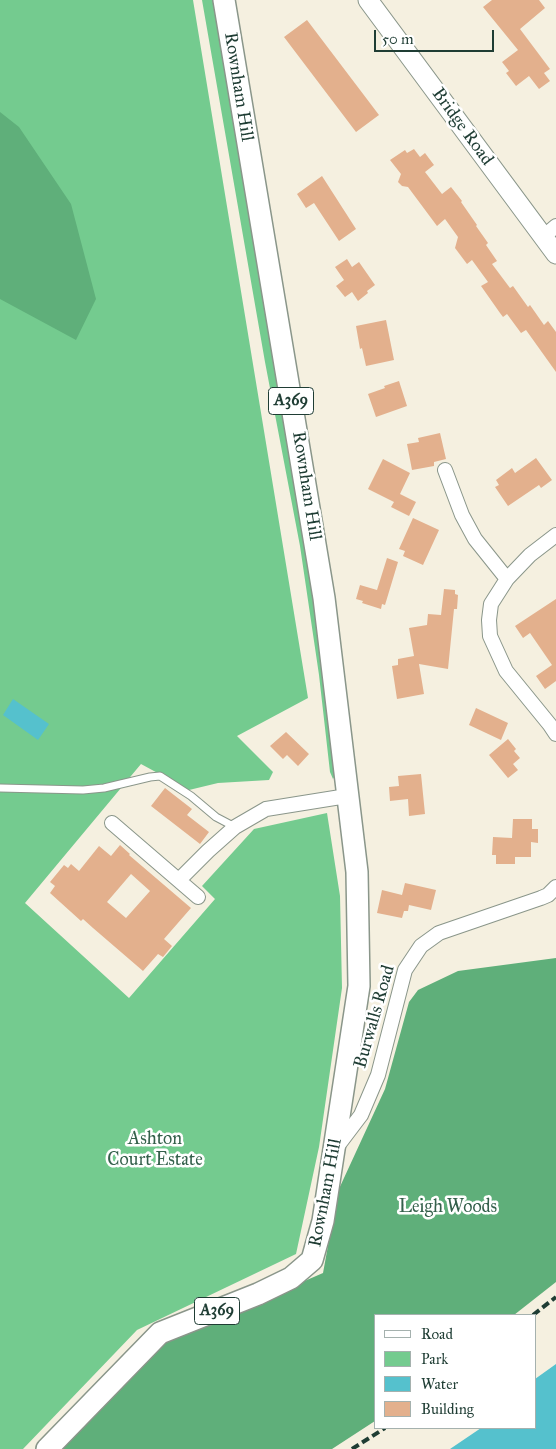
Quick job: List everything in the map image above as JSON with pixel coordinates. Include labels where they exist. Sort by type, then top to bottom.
[{"type":"main road","name":"Bridge Road","points":[[368,0],[549,232],[556,254]]},
{"type":"main road","name":"Rownham Hill","points":[[47,1449],[160,1333],[291,1278],[312,1260],[323,1221],[359,986],[357,872],[324,598],[228,2]]},
{"type":"street","points":[[445,470],[462,515],[475,539],[507,579]]},
{"type":"street","points":[[556,534],[530,555],[507,579],[490,608],[489,620],[490,636],[506,671],[556,734]]},
{"type":"street","points":[[179,880],[208,850],[235,827],[266,809],[347,796]]},
{"type":"street","points":[[112,823],[198,897]]},
{"type":"street","name":"Burwalls Road","points":[[335,1148],[361,1115],[378,1075],[405,970],[421,946],[439,933],[541,898],[556,887]]},
{"type":"lane","points":[[0,788],[83,790],[104,788],[160,776],[191,796],[216,817],[235,827]]},
{"type":"green space","name":"Ashton Court Estate","points":[[0,0],[193,0],[308,698],[237,736],[273,772],[269,780],[218,783],[189,790],[141,764],[25,903],[129,998],[215,899],[202,886],[254,829],[327,813],[340,896],[342,988],[319,1147],[296,1254],[137,1330],[23,1449],[0,1449]]},
{"type":"green space","points":[[202,0],[215,0],[266,291],[328,686],[337,772],[333,779],[330,772],[319,675],[300,546],[265,362]]},
{"type":"green space","points":[[0,112],[19,127],[71,204],[96,299],[76,340],[0,299]]},
{"type":"green space","name":"Leigh Woods","points":[[556,958],[556,1282],[515,1314],[374,1314],[374,1422],[332,1449],[58,1449],[166,1341],[323,1273],[338,1191],[385,1089],[409,1002],[418,990],[458,971]]},
{"type":"water","points":[[13,699],[49,724],[38,740],[3,715]]},
{"type":"water","points":[[556,1364],[556,1449],[450,1449],[480,1429],[536,1429],[536,1378]]},
{"type":"building","points":[[492,0],[539,0],[545,8],[520,29],[550,69],[544,73],[550,81],[539,89],[529,76],[516,86],[506,73],[509,71],[502,62],[518,50],[483,7]]},
{"type":"building","points":[[307,20],[379,115],[356,132],[284,37]]},
{"type":"building","points":[[414,149],[420,157],[425,153],[434,165],[425,172],[442,194],[451,187],[462,201],[497,261],[492,264],[510,288],[513,286],[544,325],[548,321],[556,332],[556,372],[526,330],[521,333],[507,314],[503,317],[500,313],[481,286],[488,282],[472,260],[467,264],[455,248],[458,237],[445,219],[437,226],[408,187],[402,186],[398,182],[401,174],[390,160],[405,150],[407,153]]},
{"type":"building","points":[[322,176],[356,229],[339,241],[314,203],[306,208],[297,194]]},
{"type":"building","points":[[347,259],[352,267],[359,262],[375,285],[358,301],[352,292],[345,297],[336,286],[344,280],[335,267]]},
{"type":"building","points":[[386,320],[394,360],[366,366],[362,348],[360,349],[356,326]]},
{"type":"building","points":[[399,381],[407,406],[376,417],[368,394]]},
{"type":"building","points":[[440,433],[446,459],[434,462],[434,466],[412,470],[407,444],[419,442],[418,438]]},
{"type":"building","points":[[536,458],[552,480],[541,488],[539,485],[508,506],[495,487],[499,485],[496,480],[512,468],[515,473]]},
{"type":"building","points":[[383,459],[410,473],[400,494],[416,502],[409,516],[391,507],[394,502],[368,489]]},
{"type":"building","points":[[413,518],[439,530],[423,565],[403,556],[405,551],[399,549]]},
{"type":"building","points":[[387,558],[398,562],[385,605],[382,604],[381,609],[362,603],[363,601],[356,599],[360,585],[377,590]]},
{"type":"building","points":[[444,589],[455,590],[455,594],[458,595],[457,609],[454,609],[448,669],[419,664],[424,694],[397,699],[392,666],[398,665],[398,659],[414,656],[409,628],[427,625],[428,614],[441,615]]},
{"type":"building","points":[[556,599],[556,681],[545,689],[536,676],[552,665],[530,633],[523,638],[515,626]]},
{"type":"building","points":[[476,708],[508,723],[501,740],[469,725]]},
{"type":"building","points":[[286,732],[309,754],[298,766],[287,755],[283,759],[270,746]]},
{"type":"building","points":[[508,739],[520,758],[513,764],[518,770],[508,778],[489,755]]},
{"type":"building","points":[[421,774],[425,814],[409,816],[408,799],[390,801],[389,787],[399,786],[398,776]]},
{"type":"building","points":[[165,788],[192,809],[187,815],[209,832],[200,844],[151,806]]},
{"type":"building","points":[[513,819],[532,819],[532,829],[538,829],[538,843],[531,842],[531,857],[515,857],[515,864],[496,864],[496,855],[492,855],[493,837],[512,838]]},
{"type":"building","points":[[120,845],[129,855],[191,908],[164,939],[172,946],[163,957],[158,954],[143,971],[83,919],[81,921],[50,893],[55,886],[50,882],[64,865],[68,868],[71,864],[79,871],[99,846],[111,856]],"holes":[[[131,874],[150,891],[126,918],[107,902]]]},
{"type":"building","points":[[405,883],[436,890],[431,910],[409,905],[408,911],[404,911],[402,918],[377,913],[382,890],[402,895]]},
{"type":"railway","points":[[534,1314],[556,1297]]},
{"type":"railway","points":[[352,1449],[383,1429]]}]
